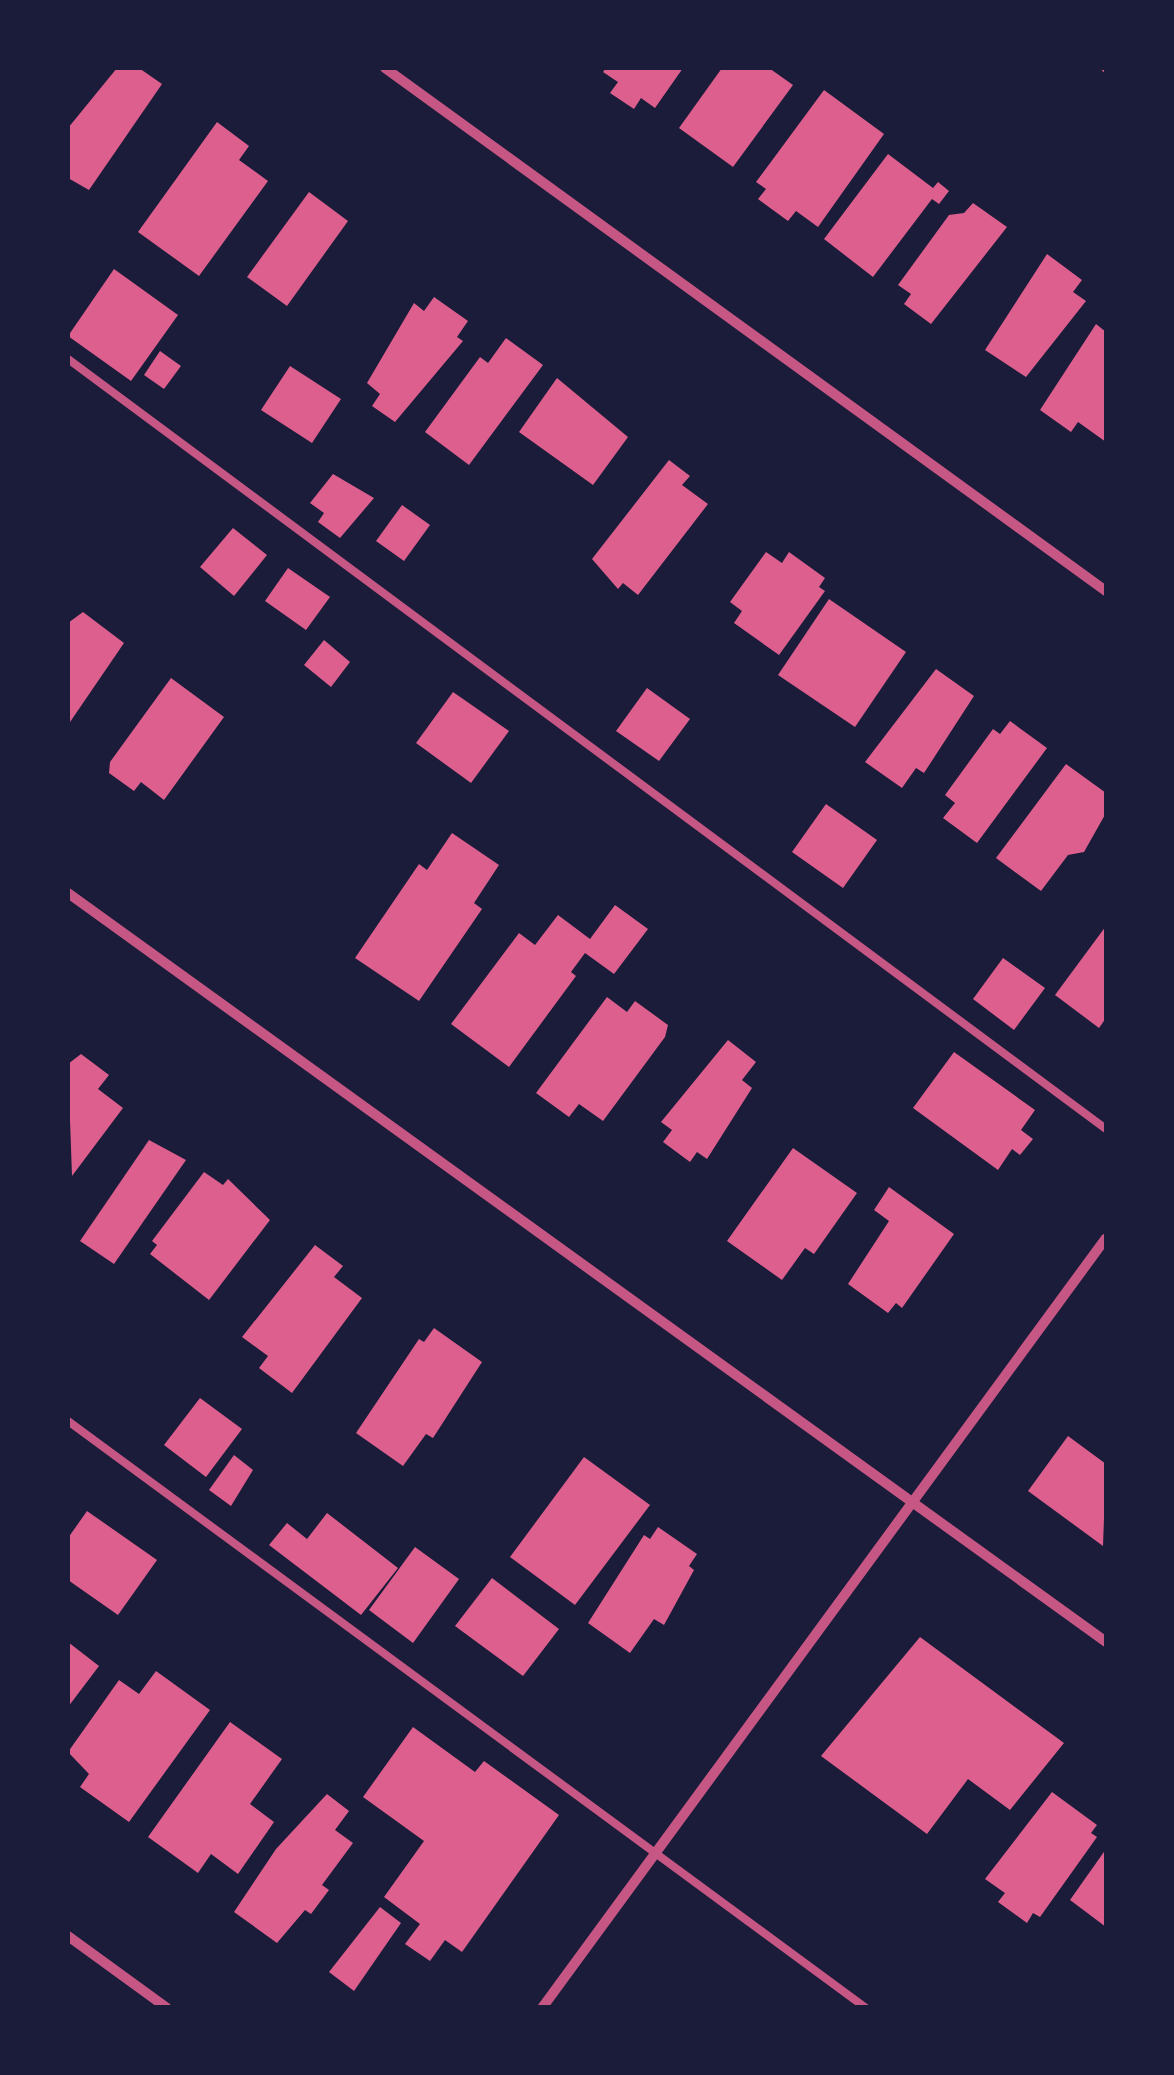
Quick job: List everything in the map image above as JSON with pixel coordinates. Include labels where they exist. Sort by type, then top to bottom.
[{"type":"street","points":[[385,68],[1106,591]]},
{"type":"street","points":[[68,893],[1106,1642]]},
{"type":"street","points":[[542,2008],[1106,1238]]},
{"type":"street","points":[[68,1936],[166,2008]]},
{"type":"lane","points":[[68,360],[1106,1128]]},
{"type":"lane","points":[[68,1421],[866,2008]]},
{"type":"building","points":[[117,68],[139,68],[162,84],[89,190],[68,178],[68,128]]},
{"type":"building","points":[[606,68],[683,68],[655,108],[641,98],[634,109],[610,93],[618,82],[603,72]]},
{"type":"building","points":[[722,68],[769,68],[793,85],[733,167],[679,128]]},
{"type":"building","points":[[824,90],[884,134],[818,227],[796,211],[788,221],[758,199],[766,189],[756,182]]},
{"type":"building","points":[[217,122],[249,146],[239,160],[268,181],[199,276],[138,232]]},
{"type":"building","points":[[888,154],[933,188],[938,182],[949,191],[939,204],[932,199],[873,277],[824,239]]},
{"type":"building","points":[[309,192],[348,221],[287,306],[247,277]]},
{"type":"building","points":[[973,203],[1007,227],[931,324],[904,304],[911,294],[898,285],[949,215],[964,213]]},
{"type":"building","points":[[1047,254],[1082,280],[1073,292],[1086,301],[1026,377],[985,350]]},
{"type":"building","points":[[114,269],[178,315],[131,381],[68,336]]},
{"type":"building","points":[[434,297],[468,321],[457,337],[463,341],[395,422],[372,406],[380,394],[367,383],[414,303],[424,311]]},
{"type":"building","points":[[1096,324],[1106,332],[1106,442],[1078,422],[1071,432],[1040,410]]},
{"type":"building","points":[[506,338],[543,365],[469,465],[425,432],[480,357],[488,363]]},
{"type":"building","points":[[160,351],[181,366],[164,389],[144,375]]},
{"type":"building","points":[[290,366],[341,399],[312,443],[261,410]]},
{"type":"building","points":[[557,378],[628,437],[593,485],[519,432]]},
{"type":"building","points":[[669,460],[690,476],[682,485],[708,504],[638,595],[623,583],[618,589],[592,559]]},
{"type":"building","points":[[333,474],[374,498],[340,538],[318,522],[324,513],[310,503]]},
{"type":"building","points":[[402,505],[430,525],[404,561],[376,541]]},
{"type":"building","points":[[233,528],[267,555],[234,596],[200,567]]},
{"type":"building","points":[[766,552],[782,563],[789,552],[825,578],[819,587],[825,591],[779,655],[734,623],[742,611],[730,602]]},
{"type":"building","points":[[288,568],[330,597],[306,630],[265,601]]},
{"type":"building","points":[[829,599],[906,652],[855,727],[778,675]]},
{"type":"building","points":[[83,612],[124,643],[68,725],[68,623]]},
{"type":"building","points":[[324,640],[350,662],[331,687],[304,665]]},
{"type":"building","points":[[936,669],[974,696],[924,773],[916,768],[902,788],[865,762]]},
{"type":"building","points":[[171,678],[224,717],[164,800],[141,782],[134,791],[109,773],[110,762]]},
{"type":"building","points":[[647,688],[690,719],[659,761],[616,731]]},
{"type":"building","points":[[453,692],[509,731],[471,783],[416,743]]},
{"type":"building","points":[[1010,721],[1047,748],[977,843],[943,818],[955,803],[945,795],[993,729],[1000,734]]},
{"type":"building","points":[[1066,764],[1106,793],[1106,813],[1084,852],[1068,855],[1041,891],[996,858]]},
{"type":"building","points":[[826,804],[877,840],[843,888],[792,852]]},
{"type":"building","points":[[452,833],[499,865],[474,903],[482,909],[419,1001],[355,958],[419,864],[427,870]]},
{"type":"building","points":[[615,905],[648,929],[614,974],[585,953],[571,972],[576,976],[509,1067],[451,1024],[519,933],[535,945],[558,915],[590,939]]},
{"type":"building","points":[[1106,926],[1106,1018],[1099,1028],[1055,995]]},
{"type":"building","points":[[1003,958],[1045,988],[1014,1030],[973,999]]},
{"type":"building","points":[[607,997],[627,1012],[635,1001],[668,1025],[665,1037],[603,1121],[579,1104],[569,1117],[536,1093]]},
{"type":"building","points":[[728,1040],[756,1062],[742,1080],[752,1088],[707,1159],[697,1152],[690,1162],[663,1142],[672,1130],[661,1122]]},
{"type":"building","points":[[954,1052],[1035,1110],[1021,1130],[1033,1139],[1020,1155],[1012,1149],[998,1170],[913,1108]]},
{"type":"building","points":[[81,1054],[109,1075],[98,1089],[123,1108],[72,1176],[68,1064]]},
{"type":"building","points":[[149,1140],[186,1160],[114,1264],[80,1241]]},
{"type":"building","points":[[793,1148],[857,1193],[814,1254],[805,1248],[782,1280],[727,1241]]},
{"type":"building","points":[[204,1172],[223,1185],[228,1179],[270,1220],[209,1300],[150,1254],[157,1245],[152,1241]]},
{"type":"building","points":[[889,1187],[954,1234],[902,1308],[896,1303],[888,1313],[848,1284],[889,1221],[874,1210]]},
{"type":"building","points":[[315,1245],[343,1266],[334,1277],[362,1298],[292,1393],[259,1368],[268,1356],[242,1337]]},
{"type":"building","points":[[434,1328],[482,1362],[433,1438],[426,1434],[403,1466],[356,1433],[419,1339],[424,1342]]},
{"type":"building","points":[[200,1398],[242,1429],[206,1477],[164,1445]]},
{"type":"building","points":[[1068,1436],[1106,1464],[1103,1546],[1028,1491]]},
{"type":"building","points":[[234,1455],[253,1470],[231,1506],[209,1490]]},
{"type":"building","points":[[584,1457],[650,1505],[575,1605],[510,1557]]},
{"type":"building","points":[[87,1511],[157,1560],[118,1615],[68,1580],[68,1538]]},
{"type":"building","points":[[327,1513],[398,1568],[361,1615],[269,1545],[287,1523],[307,1539]]},
{"type":"building","points":[[658,1527],[697,1554],[689,1566],[694,1570],[664,1625],[654,1619],[630,1653],[588,1623],[644,1535],[650,1539]]},
{"type":"building","points":[[415,1547],[459,1579],[413,1643],[369,1610]]},
{"type":"building","points":[[492,1578],[559,1629],[523,1676],[455,1626]]},
{"type":"building","points":[[920,1637],[1064,1743],[1010,1810],[968,1779],[927,1834],[821,1756]]},
{"type":"building","points":[[68,1642],[99,1666],[68,1707]]},
{"type":"building","points":[[156,1671],[210,1710],[129,1822],[80,1787],[89,1774],[68,1752],[119,1680],[139,1694]]},
{"type":"building","points":[[230,1722],[282,1759],[250,1804],[274,1822],[238,1874],[211,1854],[198,1873],[148,1837]]},
{"type":"building","points":[[413,1727],[475,1772],[484,1761],[559,1815],[462,1952],[445,1940],[430,1961],[405,1944],[420,1924],[384,1897],[424,1841],[363,1797]]},
{"type":"building","points":[[1052,1792],[1097,1825],[1091,1833],[1097,1837],[1040,1917],[1033,1913],[1027,1923],[998,1902],[1005,1893],[985,1879]]},
{"type":"building","points":[[327,1794],[349,1811],[335,1830],[353,1843],[322,1885],[329,1890],[311,1914],[305,1910],[277,1943],[234,1912],[276,1849]]},
{"type":"building","points":[[1106,1849],[1106,1927],[1070,1900]]},
{"type":"building","points":[[380,1907],[401,1923],[354,1991],[329,1972]]}]
